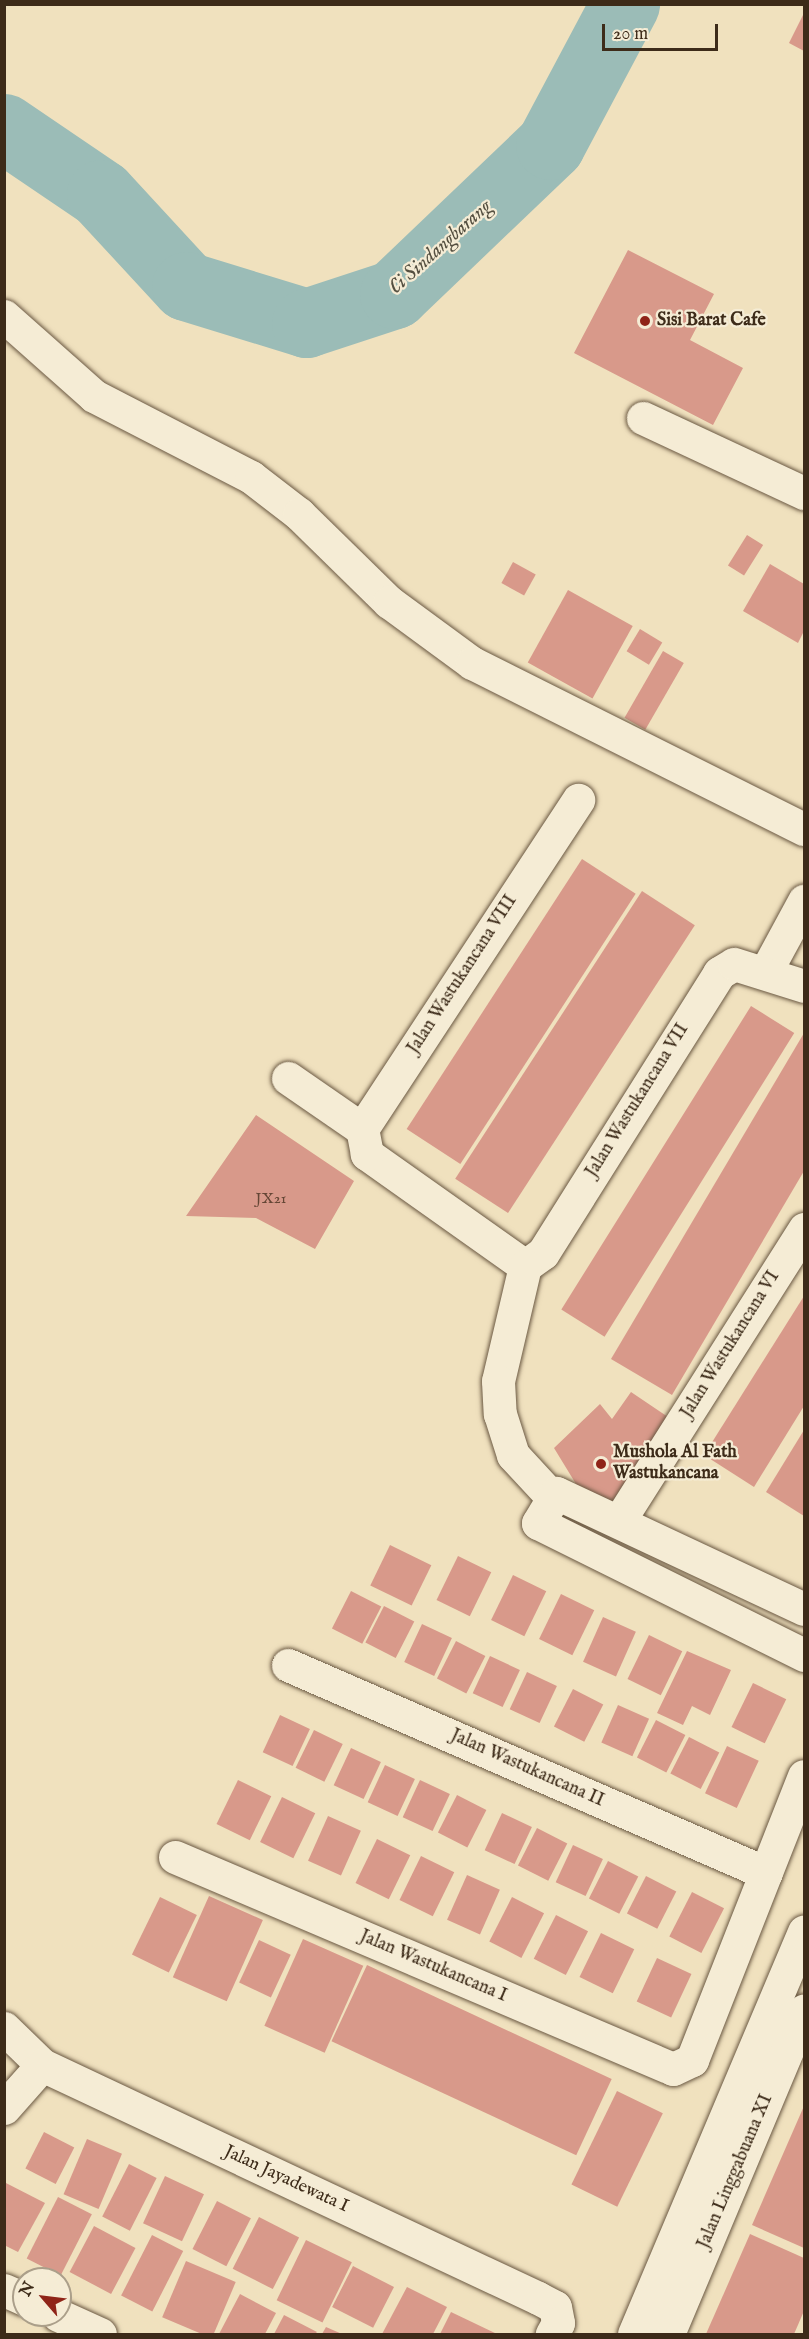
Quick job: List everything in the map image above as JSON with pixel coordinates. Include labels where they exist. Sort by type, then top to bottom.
[{"type":"street","points":[[4,316],[94,396],[252,477],[299,514],[388,602],[472,663],[804,829]]},
{"type":"street","points":[[643,418],[804,494]]},
{"type":"street","name":"Jalan Wastukancana VIII","points":[[365,1142],[578,800]]},
{"type":"street","points":[[766,971],[804,901]]},
{"type":"street","name":"Jalan Wastukancana VII","points":[[525,1266],[543,1253],[719,973],[734,964],[766,971],[804,986]]},
{"type":"street","points":[[288,1078],[365,1142],[525,1266],[498,1381],[500,1414],[513,1455],[550,1495]]},
{"type":"street","name":"Jalan Wastukancana VI","points":[[619,1521],[804,1229]]},
{"type":"street","points":[[804,1609],[556,1492],[550,1495],[538,1523],[543,1529],[804,1655]]},
{"type":"street","name":"Jalan Wastukancana II","points":[[288,1665],[766,1873]]},
{"type":"street","points":[[766,1873],[804,1776]]},
{"type":"street","name":"Jalan Wastukancana I","points":[[175,1857],[673,2069],[692,2060],[766,1873]]},
{"type":"street","points":[[634,2334],[804,1931]]},
{"type":"street","name":"Jalan Linggabuana XI","points":[[669,2334],[804,2010]]},
{"type":"street","points":[[4,2028],[42,2065],[4,2108]]},
{"type":"street","name":"Jalan Jayadewata I","points":[[42,2065],[538,2298],[555,2307],[558,2323],[552,2334]]},
{"type":"street","points":[[72,2323],[91,2333]]},
{"type":"building","points":[[804,13],[804,51],[789,43]]},
{"type":"building","name":"Sisi Barat Cafe","points":[[628,250],[714,294],[690,340],[743,368],[713,425],[574,353]]},
{"type":"building","points":[[747,535],[763,545],[744,576],[728,566]]},
{"type":"building","points":[[513,562],[536,575],[524,596],[501,583]]},
{"type":"building","points":[[770,564],[804,584],[804,631],[798,643],[743,611]]},
{"type":"building","points":[[568,590],[633,626],[592,698],[528,663]]},
{"type":"building","points":[[640,629],[662,642],[649,665],[627,651]]},
{"type":"building","points":[[663,651],[684,663],[645,730],[624,718]]},
{"type":"building","points":[[582,859],[636,894],[460,1164],[407,1129]]},
{"type":"building","points":[[642,891],[695,925],[508,1213],[455,1179]]},
{"type":"building","points":[[751,1006],[794,1033],[605,1337],[561,1310]]},
{"type":"building","points":[[804,1033],[804,1171],[672,1395],[611,1359]]},
{"type":"building","points":[[256,1115],[354,1181],[315,1249],[256,1218],[186,1216]]},
{"type":"building","points":[[804,1296],[804,1406],[754,1487],[704,1455]]},
{"type":"building","name":"Mushola Al Fath Wastukancana","points":[[631,1392],[668,1417],[610,1505],[576,1484],[554,1448],[600,1404],[612,1419]]},
{"type":"building","points":[[804,1430],[804,1516],[766,1492]]},
{"type":"building","points":[[390,1545],[431,1565],[412,1606],[370,1585]]},
{"type":"building","points":[[458,1556],[491,1572],[470,1616],[437,1600]]},
{"type":"building","points":[[513,1575],[546,1591],[524,1636],[491,1620]]},
{"type":"building","points":[[351,1591],[381,1606],[362,1644],[332,1628]]},
{"type":"building","points":[[561,1594],[594,1610],[572,1655],[539,1639]]},
{"type":"building","points":[[384,1606],[414,1621],[396,1658],[365,1643]]},
{"type":"building","points":[[603,1617],[636,1632],[616,1676],[583,1662]]},
{"type":"building","points":[[422,1624],[452,1638],[434,1676],[404,1662]]},
{"type":"building","points":[[649,1635],[682,1651],[661,1695],[628,1679]]},
{"type":"building","points":[[456,1641],[485,1656],[466,1693],[437,1678]]},
{"type":"building","points":[[687,1651],[731,1670],[710,1715],[692,1706],[683,1725],[657,1713]]},
{"type":"building","points":[[490,1656],[520,1670],[503,1707],[473,1693]]},
{"type":"building","points":[[527,1672],[557,1686],[540,1723],[510,1709]]},
{"type":"building","points":[[753,1683],[786,1699],[765,1743],[732,1727]]},
{"type":"building","points":[[573,1689],[603,1704],[584,1742],[554,1726]]},
{"type":"building","points":[[618,1705],[649,1719],[632,1756],[601,1742]]},
{"type":"building","points":[[280,1715],[310,1729],[293,1766],[263,1752]]},
{"type":"building","points":[[656,1720],[685,1735],[666,1772],[637,1757]]},
{"type":"building","points":[[314,1730],[343,1744],[324,1782],[296,1768]]},
{"type":"building","points":[[689,1737],[719,1752],[701,1789],[670,1774]]},
{"type":"building","points":[[727,1746],[759,1761],[737,1808],[705,1793]]},
{"type":"building","points":[[351,1748],[381,1762],[364,1799],[334,1785]]},
{"type":"building","points":[[385,1765],[415,1779],[398,1816],[368,1802]]},
{"type":"building","points":[[238,1780],[271,1796],[250,1840],[217,1824]]},
{"type":"building","points":[[420,1780],[450,1794],[433,1831],[403,1817]]},
{"type":"building","points":[[457,1795],[486,1810],[467,1847],[438,1832]]},
{"type":"building","points":[[282,1797],[315,1813],[293,1858],[260,1842]]},
{"type":"building","points":[[502,1813],[532,1827],[515,1864],[485,1850]]},
{"type":"building","points":[[328,1816],[361,1831],[341,1875],[308,1861]]},
{"type":"building","points":[[537,1828],[567,1843],[548,1881],[518,1865]]},
{"type":"building","points":[[377,1839],[410,1855],[389,1899],[356,1883]]},
{"type":"building","points":[[573,1845],[603,1859],[586,1896],[556,1882]]},
{"type":"building","points":[[421,1856],[454,1872],[433,1916],[400,1900]]},
{"type":"building","points":[[608,1861],[638,1876],[619,1914],[589,1898]]},
{"type":"building","points":[[467,1875],[500,1890],[480,1934],[447,1920]]},
{"type":"building","points":[[646,1876],[676,1891],[657,1929],[627,1913]]},
{"type":"building","points":[[692,1892],[724,1908],[701,1953],[669,1937]]},
{"type":"building","points":[[209,1896],[263,1920],[227,2001],[173,1977]]},
{"type":"building","points":[[160,1897],[197,1915],[169,1972],[132,1955]]},
{"type":"building","points":[[512,1897],[544,1913],[521,1958],[489,1942]]},
{"type":"building","points":[[556,1915],[588,1931],[566,1975],[534,1959]]},
{"type":"building","points":[[601,1933],[634,1949],[613,1993],[580,1977]]},
{"type":"building","points":[[303,1939],[363,1966],[325,2053],[264,2026]]},
{"type":"building","points":[[259,1940],[291,1955],[271,1997],[239,1983]]},
{"type":"building","points":[[657,1958],[691,1974],[671,2018],[637,2002]]},
{"type":"building","points":[[367,1965],[612,2079],[576,2155],[332,2041]]},
{"type":"building","points":[[617,2091],[663,2113],[617,2207],[571,2184]]},
{"type":"building","points":[[804,2106],[804,2248],[752,2225]]},
{"type":"building","points":[[44,2132],[74,2147],[56,2184],[25,2169]]},
{"type":"building","points":[[87,2139],[122,2154],[99,2209],[64,2194]]},
{"type":"building","points":[[129,2164],[157,2178],[130,2231],[102,2217]]},
{"type":"building","points":[[165,2176],[204,2194],[182,2241],[143,2223]]},
{"type":"building","points":[[4,2182],[45,2203],[18,2252],[4,2245]]},
{"type":"building","points":[[58,2197],[92,2214],[65,2267],[43,2267],[27,2258]]},
{"type":"building","points":[[217,2201],[251,2218],[226,2266],[192,2249]]},
{"type":"building","points":[[259,2217],[299,2237],[273,2289],[233,2269]]},
{"type":"building","points":[[94,2226],[135,2248],[111,2294],[72,2273],[72,2267]]},
{"type":"building","points":[[750,2234],[804,2258],[804,2311],[794,2334],[706,2334]]},
{"type":"building","points":[[152,2235],[183,2251],[152,2311],[121,2296]]},
{"type":"building","points":[[306,2240],[352,2262],[322,2323],[277,2300]]},
{"type":"building","points":[[186,2261],[236,2282],[214,2334],[202,2334],[162,2317]]},
{"type":"building","points":[[353,2266],[394,2287],[373,2328],[332,2307]]},
{"type":"building","points":[[407,2287],[447,2307],[433,2334],[382,2334]]},
{"type":"building","points":[[240,2294],[276,2313],[265,2334],[219,2334]]},
{"type":"building","points":[[451,2312],[497,2334],[440,2334]]},
{"type":"building","points":[[284,2315],[317,2332],[315,2334],[274,2334]]},
{"type":"building","points":[[326,2327],[342,2334],[322,2334]]},
{"type":"waterway","name":"Ci Sindangbarang","points":[[4,128],[101,194],[186,286],[306,323],[394,294],[550,145],[625,4]]},
{"type":"place","name":"Sisi Barat Cafe","points":[[645,321]]},
{"type":"place","name":"Mushola Al Fath Wastukancana","points":[[601,1464]]}]
